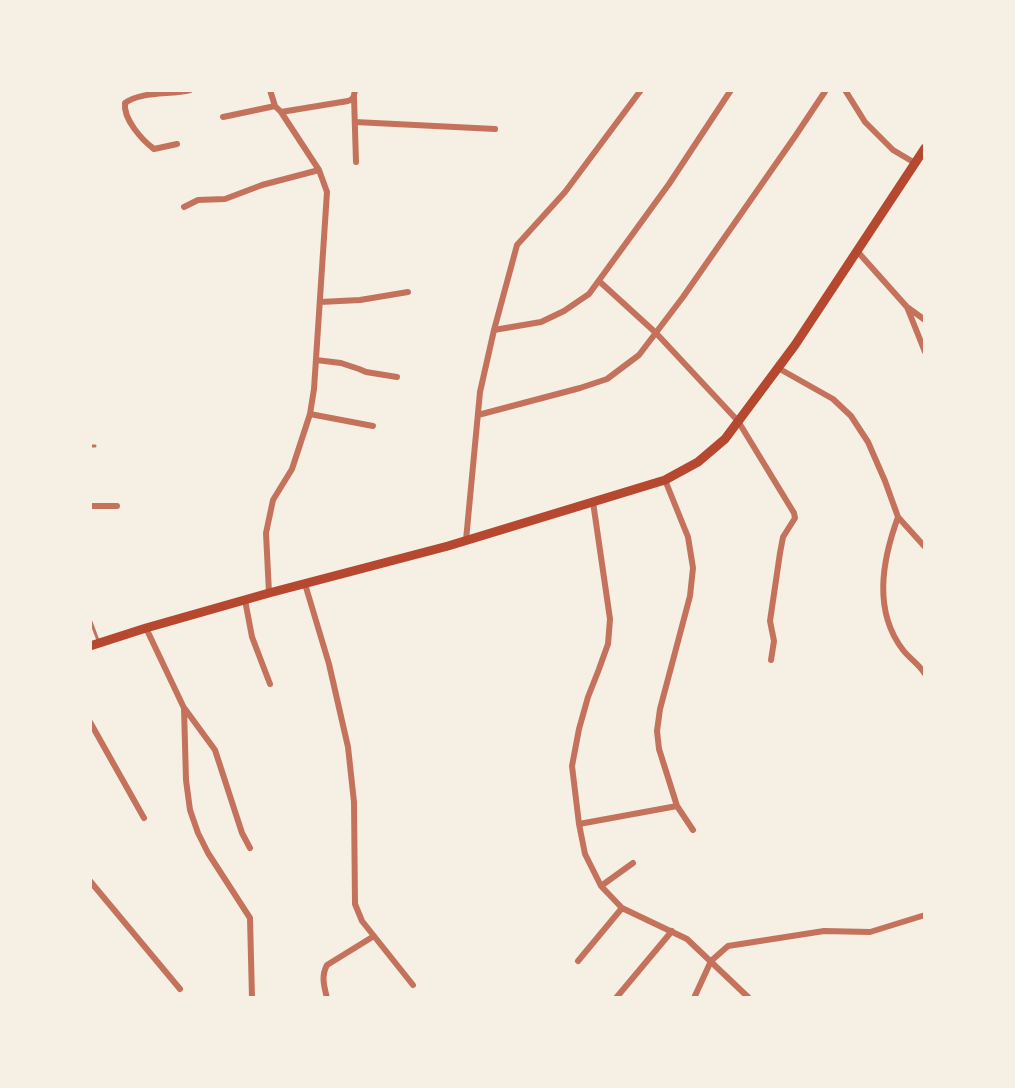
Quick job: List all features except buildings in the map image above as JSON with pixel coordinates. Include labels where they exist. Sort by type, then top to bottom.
[{"type":"main road","points":[[93,645],[593,502],[665,480],[698,462],[724,439],[795,345],[925,148]]},
{"type":"street","points":[[177,144],[154,150],[143,141],[133,127],[124,109],[125,103],[148,95],[190,90]]},
{"type":"street","points":[[269,593],[266,533],[273,500],[292,469],[310,414],[314,389],[327,192],[319,170],[275,106],[270,90]]},
{"type":"street","points":[[494,330],[541,322],[564,311],[589,294],[669,184],[731,90]]},
{"type":"street","points":[[478,414],[607,379],[639,356],[683,297],[826,90]]},
{"type":"street","points":[[845,90],[865,122],[893,150],[915,163]]},
{"type":"street","points":[[466,540],[480,392],[517,245],[565,192],[637,91]]},
{"type":"street","points":[[281,112],[348,101],[355,93]]},
{"type":"street","points":[[355,93],[356,162]]},
{"type":"street","points":[[223,117],[275,106]]},
{"type":"street","points":[[355,122],[495,129]]},
{"type":"street","points":[[184,207],[198,200],[225,199],[262,185],[319,170]]},
{"type":"street","points":[[857,251],[907,307],[925,320]]},
{"type":"street","points":[[599,281],[656,333],[738,421],[794,513],[795,518],[783,537],[780,553],[770,621],[774,641],[771,660]]},
{"type":"street","points":[[320,302],[360,300],[408,292]]},
{"type":"street","points":[[907,307],[925,352]]},
{"type":"street","points":[[316,360],[341,363],[366,372],[396,377]]},
{"type":"street","points":[[778,368],[833,399],[851,416],[868,442],[898,517],[925,547]]},
{"type":"street","points":[[310,414],[373,426]]},
{"type":"street","points":[[665,480],[688,537],[693,568],[690,596],[660,709],[657,731],[659,749],[677,806],[693,830]]},
{"type":"street","points":[[593,502],[610,619],[608,644],[588,697],[572,766],[585,854],[600,886],[622,908],[687,939],[749,998]]},
{"type":"street","points":[[90,506],[117,506]]},
{"type":"street","points":[[898,517],[885,562],[882,587],[885,609],[892,633],[904,652],[919,665],[925,674]]},
{"type":"street","points":[[305,584],[329,664],[348,747],[354,802],[355,904],[362,921],[413,985]]},
{"type":"street","points":[[245,600],[252,637],[270,684]]},
{"type":"street","points":[[146,628],[184,708],[215,750],[242,833],[250,848]]},
{"type":"street","points":[[184,708],[186,780],[190,810],[208,853],[250,918],[252,998]]},
{"type":"street","points":[[90,722],[144,818]]},
{"type":"street","points":[[579,824],[677,806]]},
{"type":"street","points":[[600,886],[633,863]]},
{"type":"street","points":[[90,881],[180,989]]},
{"type":"street","points":[[578,961],[622,908]]},
{"type":"street","points":[[694,998],[711,961],[728,946],[824,931],[870,932],[925,915]]},
{"type":"street","points":[[616,998],[672,931]]},
{"type":"street","points":[[327,998],[323,979],[327,965],[374,936]]},
{"type":"lane","points":[[90,446],[95,446]]},
{"type":"lane","points":[[90,619],[93,645]]}]
